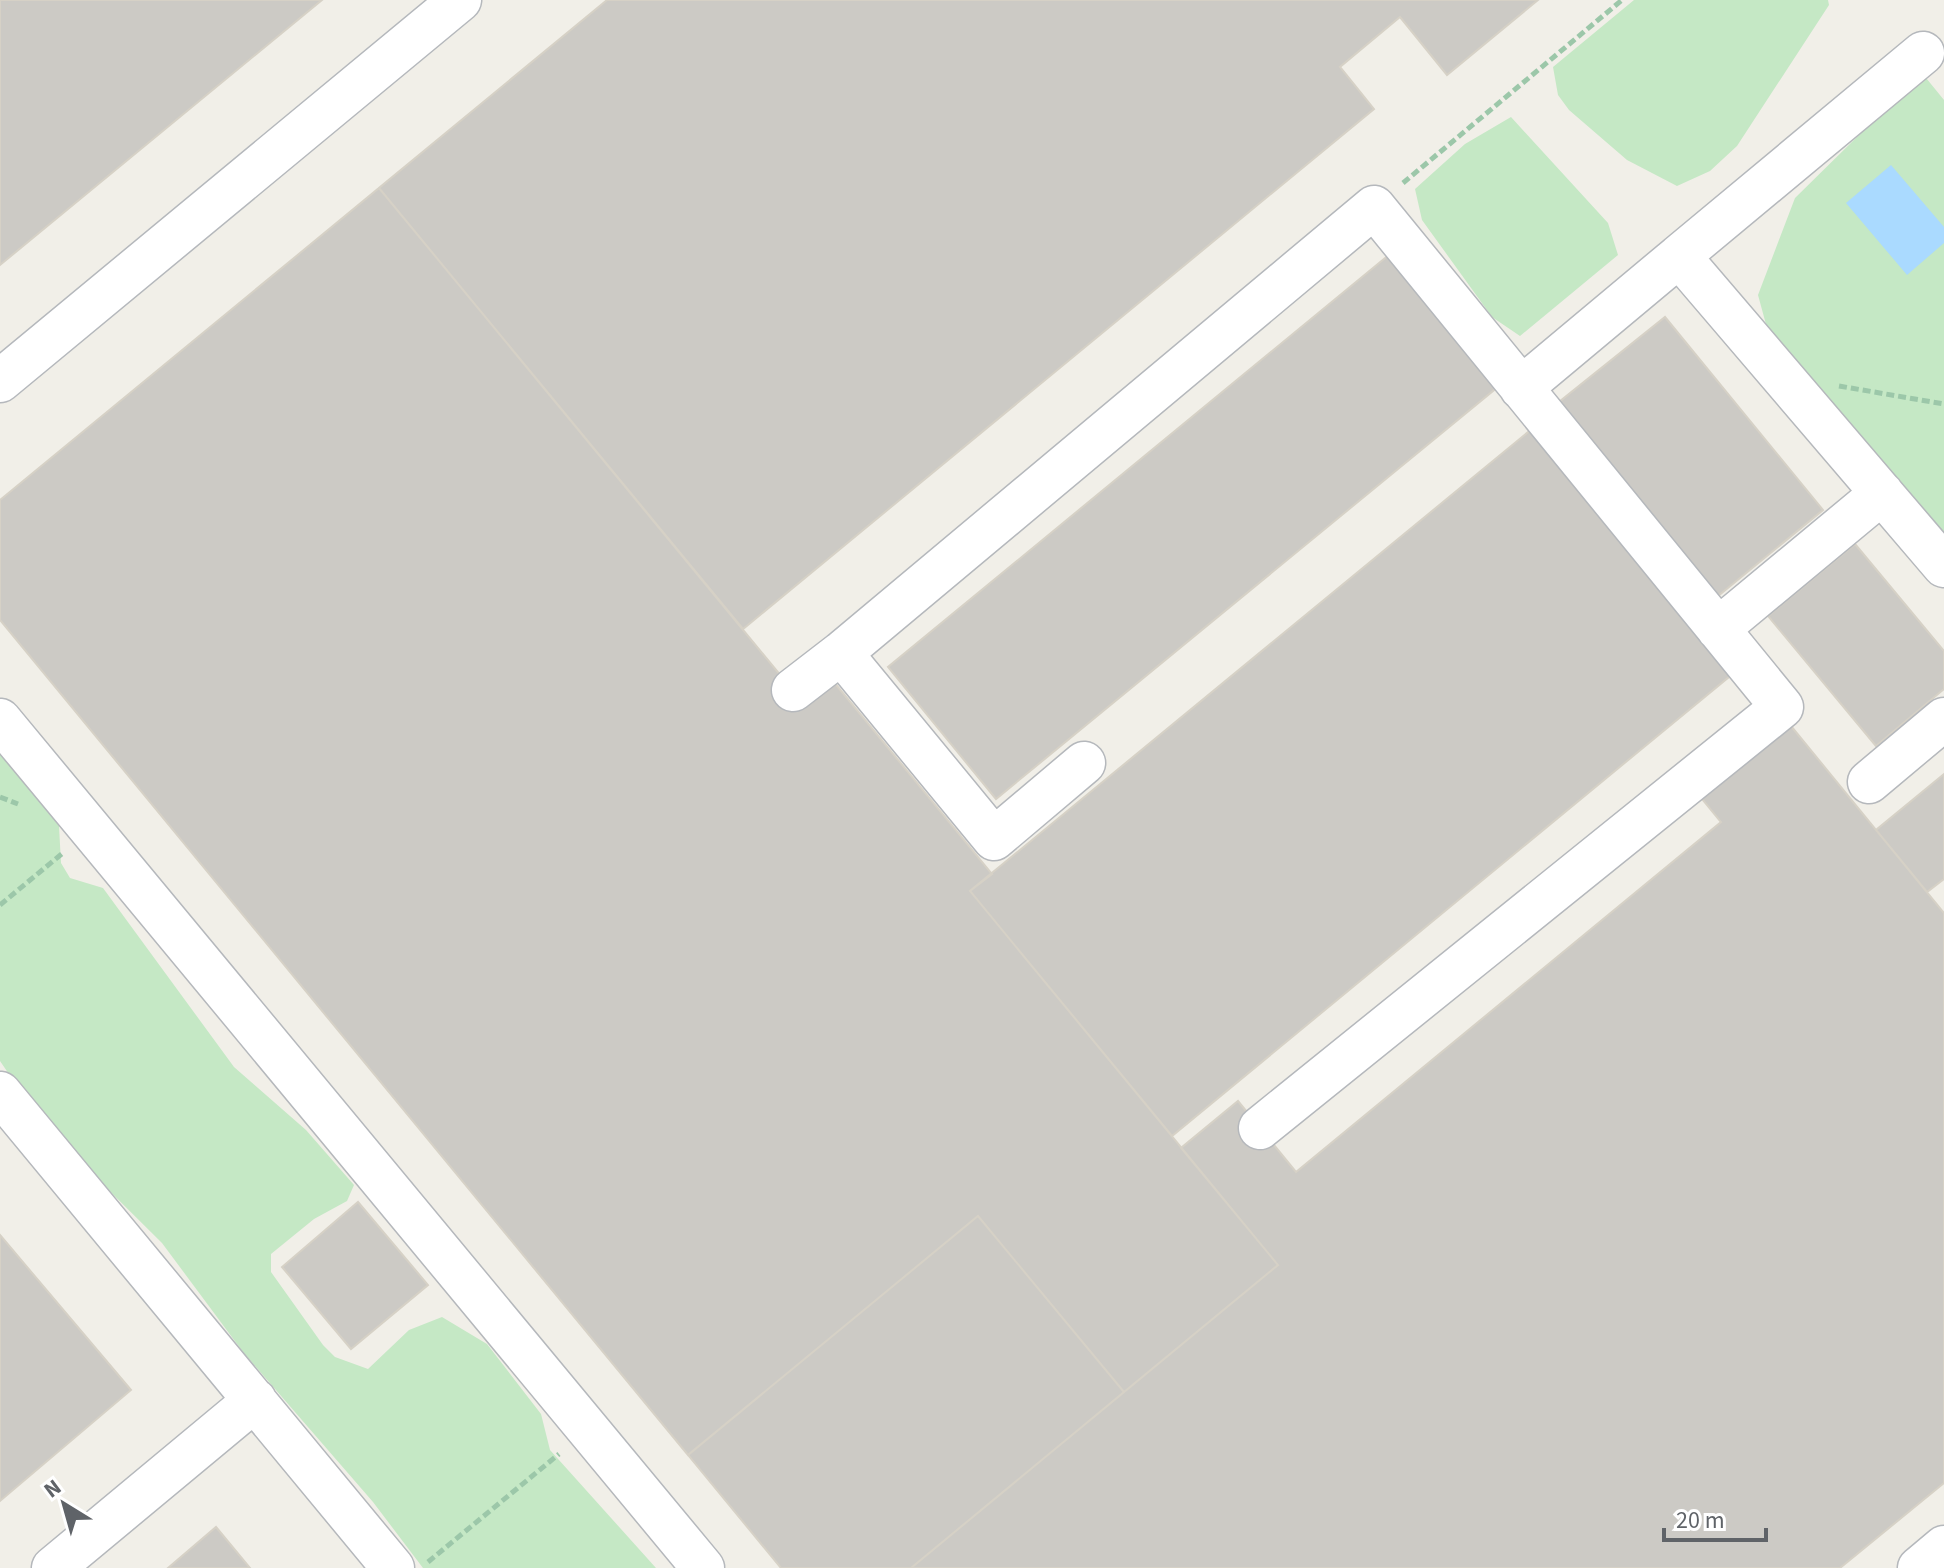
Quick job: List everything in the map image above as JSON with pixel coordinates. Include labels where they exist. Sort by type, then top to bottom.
[{"type":"lane","points":[[5,367],[460,0]]},
{"type":"lane","points":[[1521,388],[1679,256],[1937,56]]},
{"type":"lane","points":[[793,690],[1374,207],[1782,707],[1260,1128]]},
{"type":"lane","points":[[1679,256],[1944,566]]},
{"type":"lane","points":[[1718,629],[1882,493]]},
{"type":"lane","points":[[841,653],[994,839],[1084,763]]},
{"type":"lane","points":[[1869,782],[1944,719]]},
{"type":"lane","points":[[0,720],[703,1568]]},
{"type":"lane","points":[[0,1093],[393,1568]]},
{"type":"lane","points":[[53,1568],[255,1400]]},
{"type":"lane","points":[[1919,1568],[1944,1547]]},
{"type":"path","points":[[1374,207],[1622,0]]},
{"type":"path","points":[[1781,376],[1944,404]]},
{"type":"path","points":[[0,905],[91,830]]},
{"type":"path","points":[[421,1568],[588,1430]]},
{"type":"green space","points":[[1634,0],[1828,0],[1829,5],[1737,146],[1710,171],[1677,186],[1627,160],[1569,110],[1558,95],[1553,67]]},
{"type":"green space","points":[[1922,73],[1944,100],[1944,540],[1770,339],[1758,295],[1795,198]]},
{"type":"green space","points":[[1511,117],[1608,223],[1618,255],[1520,336],[1492,317],[1422,220],[1415,189],[1465,144]]},
{"type":"green space","points":[[0,752],[59,826],[61,863],[70,878],[103,888],[234,1067],[306,1130],[354,1185],[347,1201],[314,1219],[271,1254],[271,1272],[323,1345],[335,1357],[368,1369],[409,1330],[442,1317],[487,1344],[541,1414],[550,1450],[656,1568],[423,1568],[373,1502],[243,1352],[162,1243],[45,1127],[0,1061]]},
{"type":"water","points":[[1891,165],[1944,227],[1944,243],[1907,275],[1846,203]]},
{"type":"building","points":[[0,0],[322,0],[0,265]]},
{"type":"building","points":[[607,0],[1538,0],[1447,75],[1400,17],[1340,67],[1374,109],[743,629],[379,188]]},
{"type":"building","points":[[379,188],[800,699],[828,675],[992,874],[970,891],[1278,1265],[1124,1392],[978,1216],[688,1455],[0,620],[0,500]]},
{"type":"building","points":[[1390,254],[1499,386],[996,799],[888,667]]},
{"type":"building","points":[[1665,317],[1823,510],[1718,596],[1559,402]]},
{"type":"building","points":[[1533,428],[1735,672],[1172,1136],[970,891]]},
{"type":"building","points":[[1855,544],[1944,651],[1944,689],[1876,746],[1768,616]]},
{"type":"building","points":[[1791,726],[1944,913],[1944,1483],[1840,1568],[911,1568],[1278,1265],[1181,1148],[1238,1101],[1296,1172],[1721,822],[1702,799]]},
{"type":"building","points":[[1944,774],[1944,879],[1927,892],[1876,830]]},
{"type":"building","points":[[358,1202],[428,1285],[351,1349],[282,1267]]},
{"type":"building","points":[[978,1216],[1124,1392],[911,1568],[781,1568],[688,1455]]},
{"type":"building","points":[[0,1235],[131,1390],[0,1501]]},
{"type":"building","points":[[216,1527],[250,1568],[168,1568]]}]
